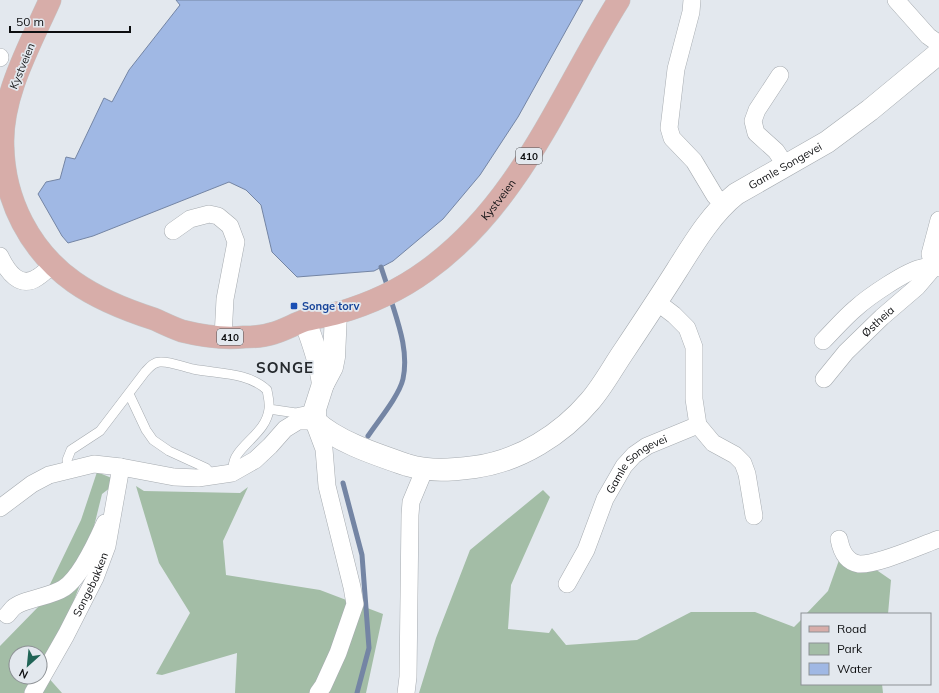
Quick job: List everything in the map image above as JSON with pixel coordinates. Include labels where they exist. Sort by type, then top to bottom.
[{"type":"main road","name":"Kystveien","points":[[50,0],[14,83],[7,104],[3,126],[2,144],[4,169],[12,200],[18,214],[30,236],[53,264],[75,283],[93,294],[135,314],[155,320],[182,321],[202,324],[223,331],[305,321],[356,307],[405,285],[426,272],[465,240],[483,221],[503,195],[544,131],[619,0]]},
{"type":"main road","name":"Gamle Songevei","points":[[315,415],[324,429],[358,447],[382,457],[422,470],[453,470],[488,465],[515,456],[551,437],[565,426],[591,400],[694,244],[724,204],[736,194],[827,142],[870,110],[939,53]]},
{"type":"main road","points":[[315,415],[323,384],[332,367],[334,357],[336,313]]},
{"type":"main road","points":[[305,321],[321,366],[323,384]]},
{"type":"street","points":[[692,0],[691,12],[676,69],[669,128],[672,138],[694,161],[715,196],[724,204]]},
{"type":"street","points":[[896,0],[928,36],[939,44]]},
{"type":"street","points":[[780,75],[757,110],[753,121],[756,133],[776,151],[786,166]]},
{"type":"street","points":[[173,231],[190,219],[209,214],[218,216],[230,226],[236,242],[225,299],[223,331]]},
{"type":"street","points":[[937,263],[930,254],[939,220]]},
{"type":"street","points":[[0,256],[6,269],[18,279],[27,282],[37,278],[53,264]]},
{"type":"street","name":"Østheia","points":[[823,341],[854,309],[865,300],[910,272],[937,263]]},
{"type":"street","name":"Østheia","points":[[824,379],[846,352],[882,317],[917,287],[937,263]]},
{"type":"street","points":[[657,302],[674,315],[687,328],[694,347],[694,399],[698,424],[713,443],[735,455],[743,463],[747,474],[754,516]]},
{"type":"street","points":[[0,508],[32,484],[49,475],[94,464],[121,467],[174,477],[214,477],[232,473],[255,460],[285,429],[298,421],[315,415],[315,426],[324,448],[327,486],[355,604],[338,653],[323,686],[318,693]]},
{"type":"street","name":"Gamle Songevei","points":[[568,584],[586,550],[605,499],[624,466],[634,455],[647,446],[698,424]]},
{"type":"street","name":"Songebakken","points":[[33,693],[66,635],[95,578],[107,546],[121,467]]},
{"type":"street","points":[[406,693],[408,677],[410,515],[411,502],[421,478],[422,470]]},
{"type":"street","points":[[8,616],[13,607],[54,594],[65,588],[75,578],[96,542],[108,517],[114,510]]},
{"type":"street","points":[[839,539],[844,555],[851,561],[859,564],[879,561],[939,539]]},
{"type":"lane","points":[[68,470],[67,460],[71,450],[100,432],[151,365],[159,362],[168,362],[194,369],[243,377],[260,384],[267,390],[269,409],[265,420],[257,434],[236,455],[232,473]]},
{"type":"lane","points":[[129,394],[146,430],[153,440],[169,451],[206,468],[214,477]]},
{"type":"lane","points":[[269,409],[315,415]]},
{"type":"green space","points":[[97,472],[119,481],[102,494],[79,587],[48,670],[48,645],[8,645],[8,685],[48,685],[48,677],[62,693],[0,693],[0,646],[40,605],[81,520]]},
{"type":"green space","points":[[136,486],[144,491],[240,493],[248,487],[223,541],[226,575],[320,590],[383,614],[366,693],[235,693],[237,653],[162,675],[156,674],[190,613],[159,563]]},
{"type":"green space","points":[[543,490],[550,497],[511,585],[508,629],[549,633],[552,628],[566,645],[637,640],[691,612],[755,612],[794,627],[801,620],[801,685],[882,685],[883,693],[419,693],[436,638],[470,550]]},
{"type":"green space","points":[[843,549],[849,551],[891,580],[888,613],[807,613],[828,591]]},
{"type":"water","points":[[176,0],[583,0],[518,117],[480,175],[443,219],[393,261],[374,271],[297,277],[272,252],[261,205],[246,190],[229,182],[93,236],[68,243],[62,236],[38,194],[46,182],[60,179],[66,157],[75,159],[104,98],[112,102],[129,70],[180,5]]},
{"type":"waterway","points":[[381,267],[388,288]]},
{"type":"waterway","points":[[368,436],[393,401],[403,379],[405,358],[404,348],[390,297]]},
{"type":"waterway","points":[[343,483],[362,555],[369,648],[357,693]]},
{"type":"place","name":"Songe torv","points":[[294,306]]},
{"type":"district","name":"SONGE","points":[[285,367]]}]
